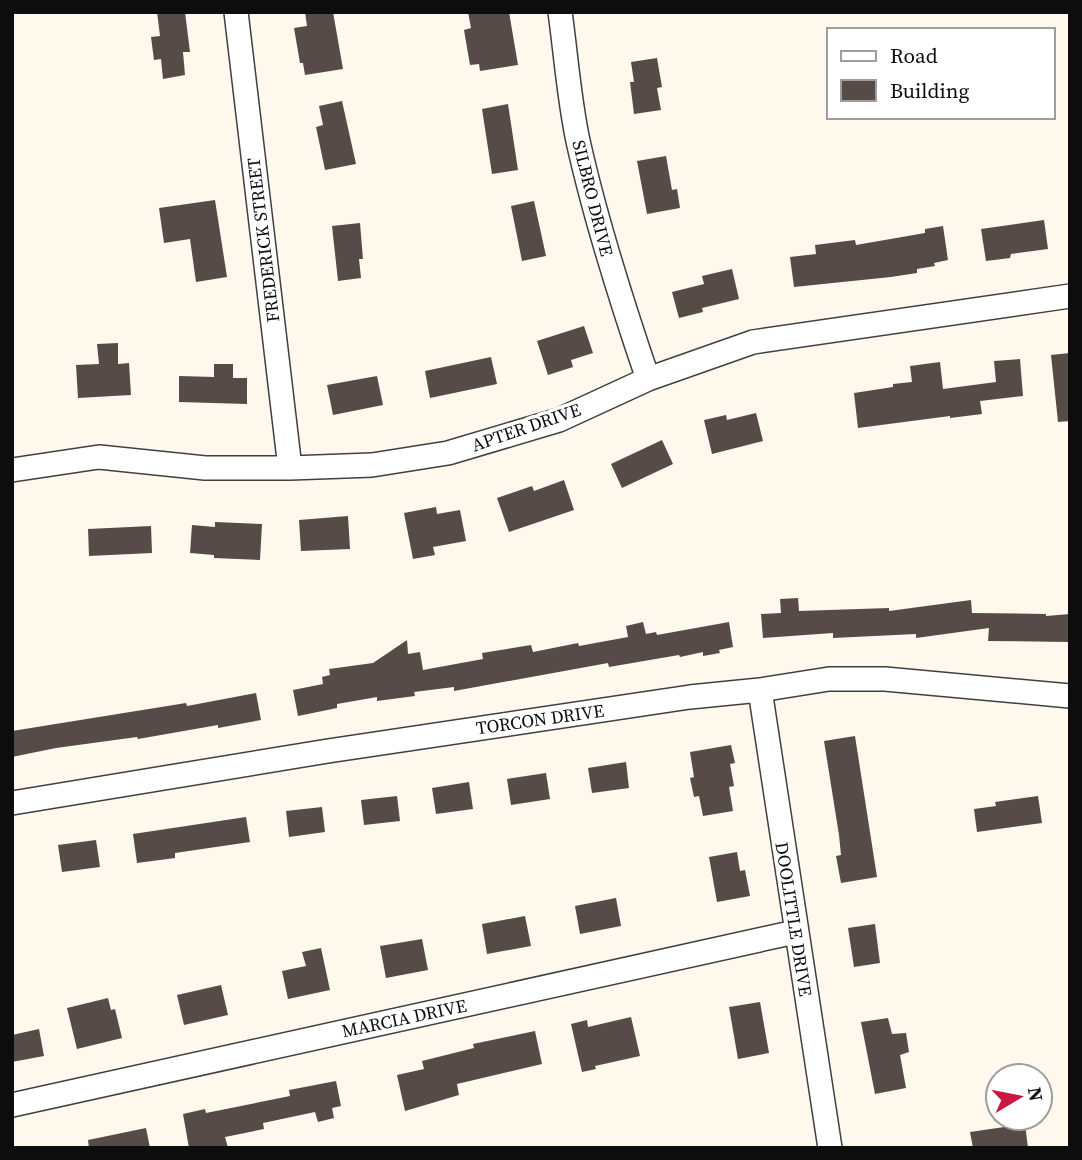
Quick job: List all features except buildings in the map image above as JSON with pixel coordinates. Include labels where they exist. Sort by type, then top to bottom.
[{"type":"street","name":"FREDERICK STREET","points":[[236,12],[290,468]]},
{"type":"street","name":"SILBRO DRIVE","points":[[560,12],[578,137],[595,214],[648,379]]},
{"type":"street","name":"APTER DRIVE","points":[[12,470],[99,457],[205,468],[290,468],[372,465],[448,453],[559,420],[648,379],[752,342],[1070,296]]},
{"type":"street","name":"TORCON DRIVE","points":[[12,803],[328,751],[829,679],[885,679],[1070,696]]},
{"type":"street","name":"DOOLITTLE DRIVE","points":[[760,690],[830,1148]]},
{"type":"street","name":"MARCIA DRIVE","points":[[12,1105],[795,932]]}]
